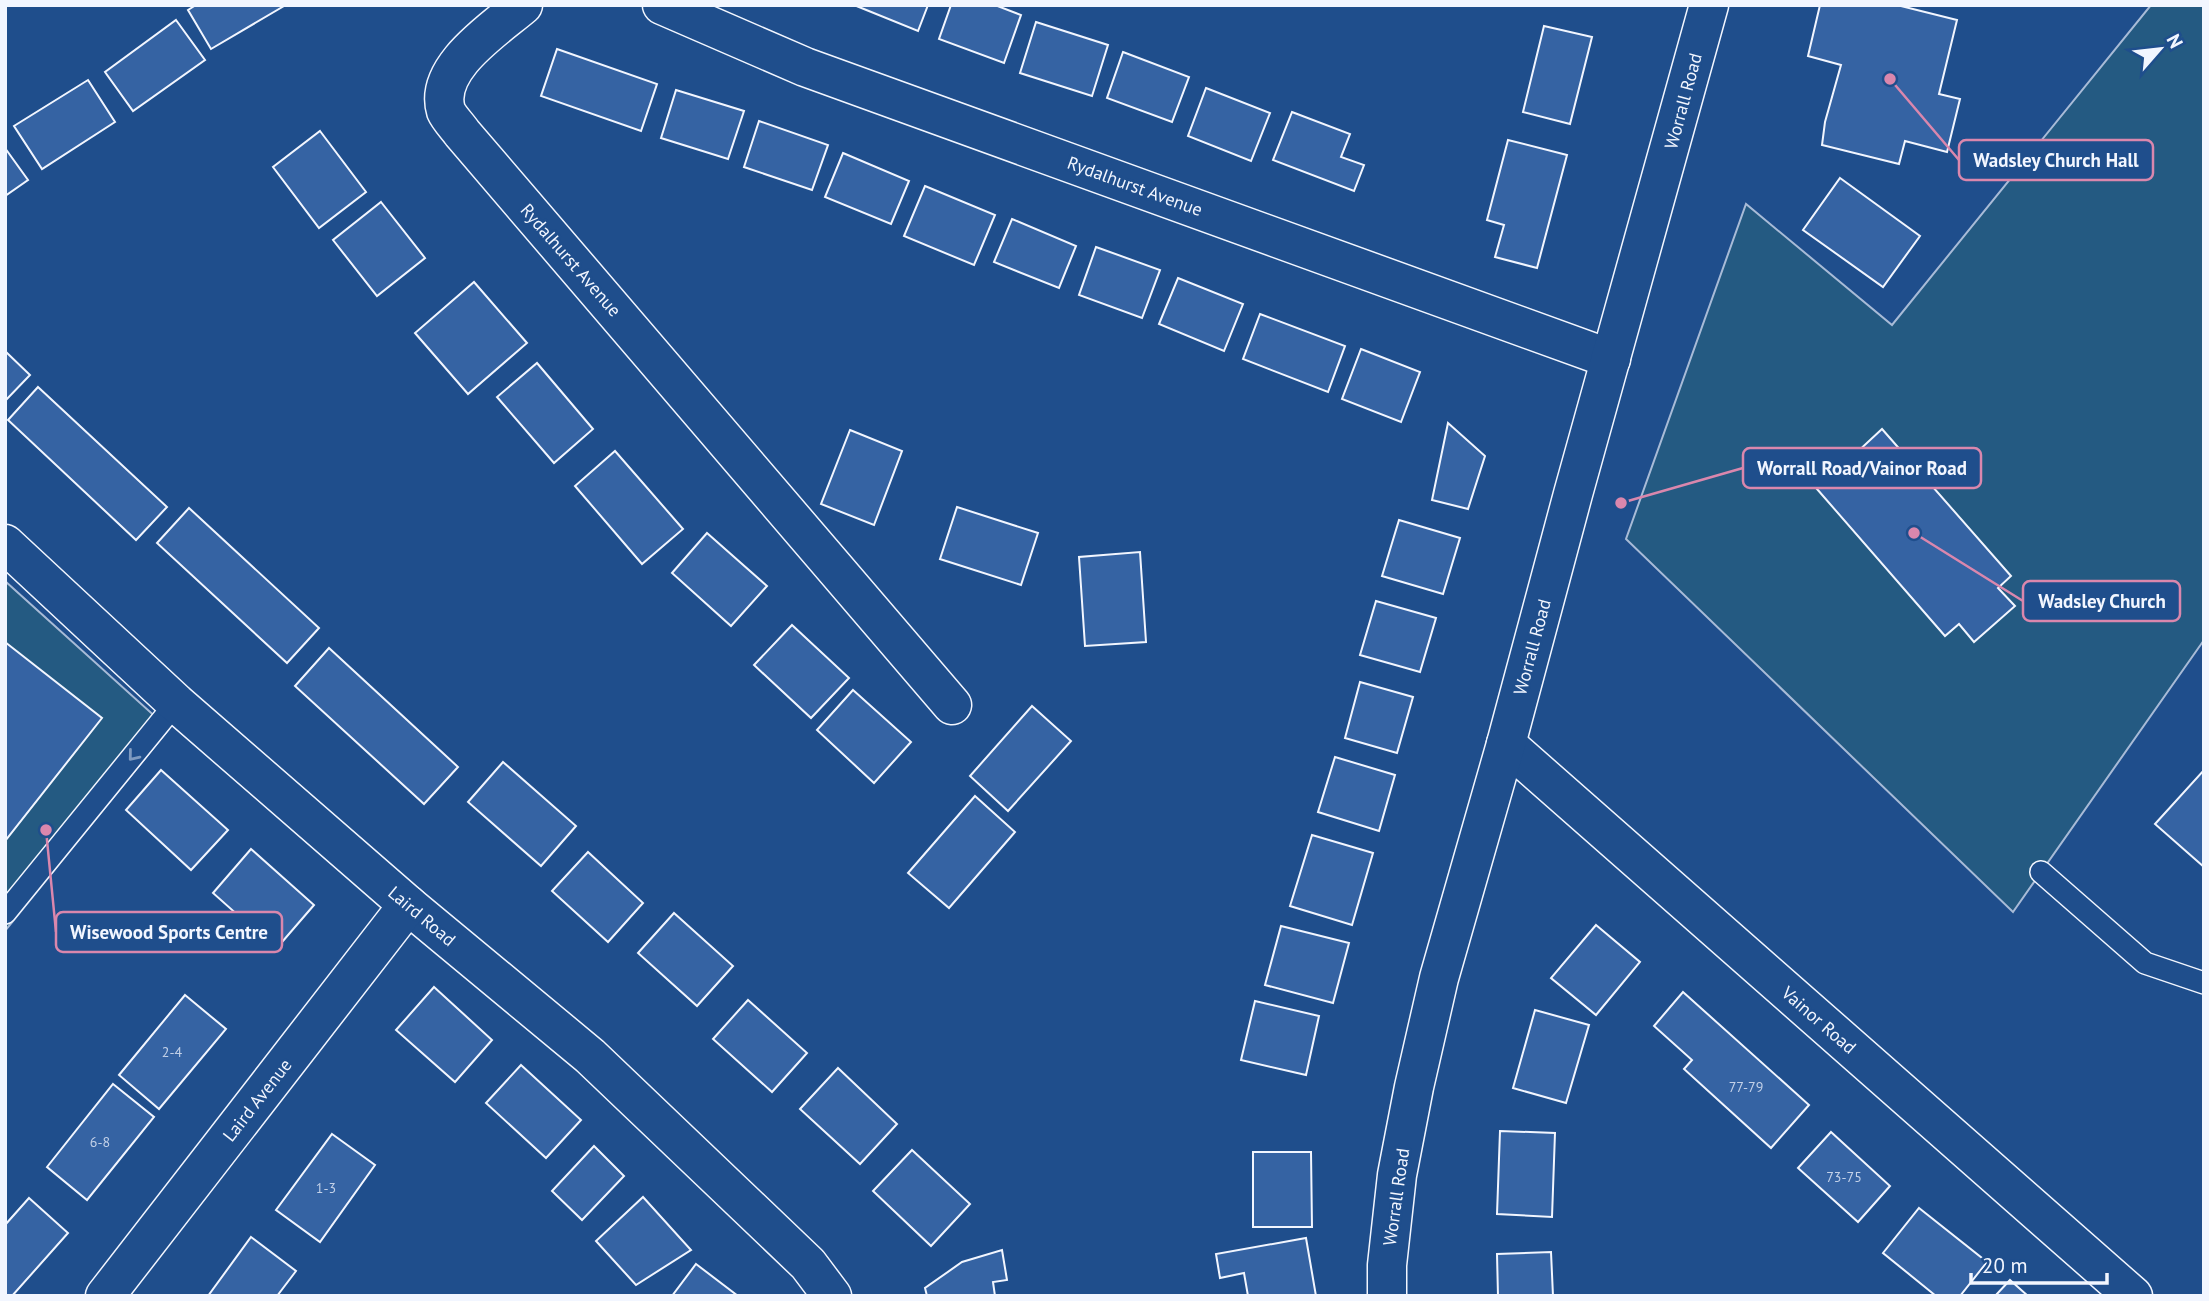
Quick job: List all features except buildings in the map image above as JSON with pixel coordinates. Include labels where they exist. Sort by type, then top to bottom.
[{"type":"street","name":"Rydalhurst Avenue","points":[[523,5],[457,63],[446,85],[446,111],[951,705]]},
{"type":"street","name":"Rydalhurst Avenue","points":[[662,5],[806,67],[1611,359]]},
{"type":"street","name":"Worrall Road","points":[[1387,1296],[1387,1265],[1397,1175],[1413,1087],[1439,978],[1709,5]]},
{"type":"street","name":"Laird Road","points":[[5,544],[176,703],[408,905],[590,1056],[783,1239],[808,1264],[832,1296]]},
{"type":"street","name":"Vainor Road","points":[[1506,744],[2131,1295]]},
{"type":"street","name":"Laird Avenue","points":[[105,1296],[408,905]]},
{"type":"lane","points":[[5,913],[176,703]]},
{"type":"lane","points":[[2041,872],[2145,963],[2204,983]]},
{"type":"shaded area","points":[[2151,5],[2204,5],[2204,640],[2013,912],[1626,539],[1746,204],[1892,325]]},
{"type":"shaded area","points":[[5,581],[169,729],[5,931]]},
{"type":"place","name":"Wadsley Church Hall","points":[[1890,79]]},
{"type":"place","name":"Worrall Road/Vainor Road","points":[[1621,503]]},
{"type":"place","name":"Wadsley Church","points":[[1914,533]]},
{"type":"place","name":"Wisewood Sports Centre","points":[[46,830]]}]
